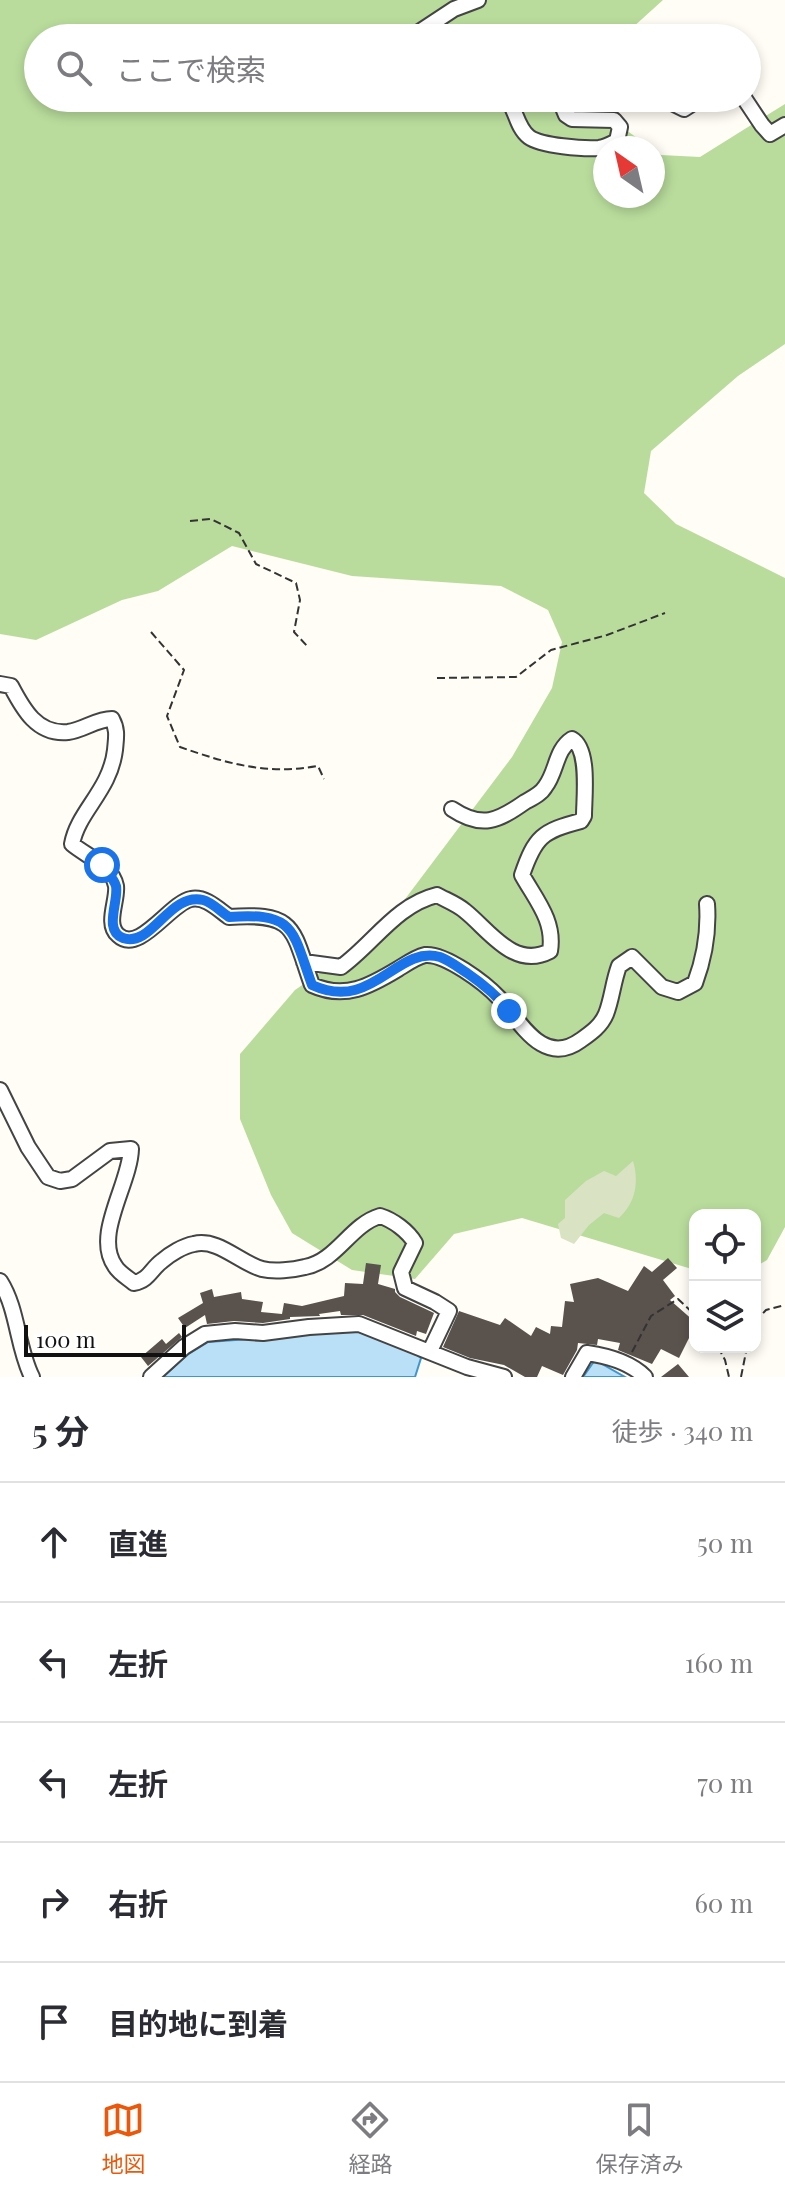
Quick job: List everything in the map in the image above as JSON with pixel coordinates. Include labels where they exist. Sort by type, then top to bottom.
[{"type":"street","points":[[431,24],[454,9],[478,0]]},
{"type":"street","points":[[514,112],[528,137],[541,143],[603,148],[617,141],[620,127],[614,120],[572,119],[565,112]]},
{"type":"street","points":[[753,112],[770,134],[785,125]]},
{"type":"street","points":[[0,684],[11,686],[31,720],[50,729],[68,732],[103,719],[112,719],[117,729],[113,762],[105,785],[83,819],[72,844],[102,865],[116,885],[113,926],[116,934],[125,939],[139,937],[160,923],[168,912],[191,899],[206,901],[229,917],[259,915],[276,918],[298,940],[312,985],[323,990],[352,992],[373,985],[409,961],[425,955],[442,957],[498,997],[528,1035],[553,1048],[574,1045],[597,1028],[606,1014],[619,966],[632,957],[662,987],[678,992],[695,983],[707,938],[707,904]]},
{"type":"street","points":[[304,962],[341,967],[359,954],[404,910],[423,898],[437,895],[463,909],[511,951],[527,956],[543,955],[550,951],[553,935],[549,921],[522,875],[531,849],[540,837],[554,828],[581,821],[584,816],[584,769],[578,742],[572,739],[564,744],[544,789],[503,817],[494,821],[477,821],[463,817],[452,809]]},
{"type":"street","points":[[0,1090],[28,1147],[48,1177],[60,1181],[72,1179],[110,1151],[131,1149],[131,1161],[107,1244],[109,1257],[117,1270],[134,1283],[142,1282],[152,1274],[158,1263],[173,1253],[195,1243],[212,1244],[250,1265],[266,1270],[306,1267],[333,1253],[356,1230],[380,1216],[410,1235],[415,1243],[401,1272],[405,1288],[449,1311],[430,1351]]},
{"type":"street","points":[[0,1281],[9,1298],[17,1335],[32,1377]]},
{"type":"street","points":[[151,1377],[184,1347],[205,1334],[235,1331],[263,1333],[359,1324],[467,1367],[504,1377]]},
{"type":"street","points":[[573,1377],[587,1353],[607,1355],[645,1377]]},
{"type":"path","points":[[190,521],[211,519],[239,533],[256,564],[296,583],[300,600],[294,632],[309,648]]},
{"type":"path","points":[[437,678],[516,677],[551,650],[607,635],[665,613]]},
{"type":"path","points":[[151,632],[184,670],[167,716],[180,747],[252,769],[291,771],[318,766],[324,779]]},
{"type":"path","points":[[625,1364],[651,1316],[678,1299],[689,1309]]},
{"type":"path","points":[[761,1315],[766,1310],[785,1305]]},
{"type":"path","points":[[721,1353],[729,1377]]},
{"type":"path","points":[[741,1377],[746,1353]]},
{"type":"green space","points":[[0,0],[663,0],[636,24],[24,24],[24,112],[611,112],[634,136],[593,136],[593,208],[665,208],[665,155],[700,157],[785,104],[785,344],[738,376],[651,451],[644,493],[676,524],[785,578],[785,1227],[767,1260],[761,1264],[761,1209],[689,1209],[689,1268],[522,1218],[454,1234],[415,1279],[352,1270],[292,1233],[271,1195],[240,1119],[240,1054],[295,990],[381,931],[512,757],[552,688],[562,642],[548,610],[501,586],[352,576],[232,546],[158,591],[122,600],[36,640],[0,634]]},
{"type":"green space","points":[[633,1161],[635,1191],[619,1218],[604,1213],[589,1225],[574,1244],[561,1238],[558,1224],[565,1218],[565,1200],[586,1181],[604,1171],[616,1176]]},
{"type":"water","points":[[351,1328],[409,1349],[421,1358],[415,1377],[163,1377],[187,1355],[208,1342],[343,1332]]},
{"type":"water","points":[[595,1360],[625,1377],[583,1377]]},
{"type":"building","points":[[668,1258],[677,1268],[663,1280],[675,1296],[670,1300],[689,1317],[689,1338],[679,1358],[661,1349],[652,1364],[618,1350],[620,1343],[598,1339],[597,1345],[578,1343],[563,1375],[542,1366],[537,1377],[525,1377],[504,1365],[470,1358],[443,1347],[459,1311],[500,1325],[505,1318],[531,1336],[536,1327],[550,1334],[551,1326],[562,1327],[565,1301],[574,1302],[570,1284],[598,1278],[628,1291],[644,1266],[652,1272]]},
{"type":"building","points":[[366,1263],[381,1265],[378,1284],[395,1289],[400,1297],[434,1313],[426,1334],[417,1331],[416,1336],[363,1315],[341,1315],[340,1311],[263,1323],[234,1321],[207,1324],[205,1315],[185,1328],[178,1318],[203,1303],[200,1293],[212,1289],[214,1297],[241,1292],[242,1299],[263,1302],[261,1312],[282,1314],[284,1303],[302,1306],[344,1296],[345,1283],[363,1284]]},
{"type":"building","points":[[179,1333],[182,1337],[148,1366],[141,1357],[162,1339],[166,1344]]},
{"type":"building","points":[[678,1364],[689,1377],[661,1377]]},
{"type":"route","points":[[102,865],[116,885],[113,926],[116,934],[125,939],[139,937],[160,923],[168,912],[191,899],[206,901],[229,917],[259,915],[276,918],[298,940],[312,985],[323,990],[352,992],[373,985],[409,961],[425,955],[442,957],[483,984],[509,1011]]}]
